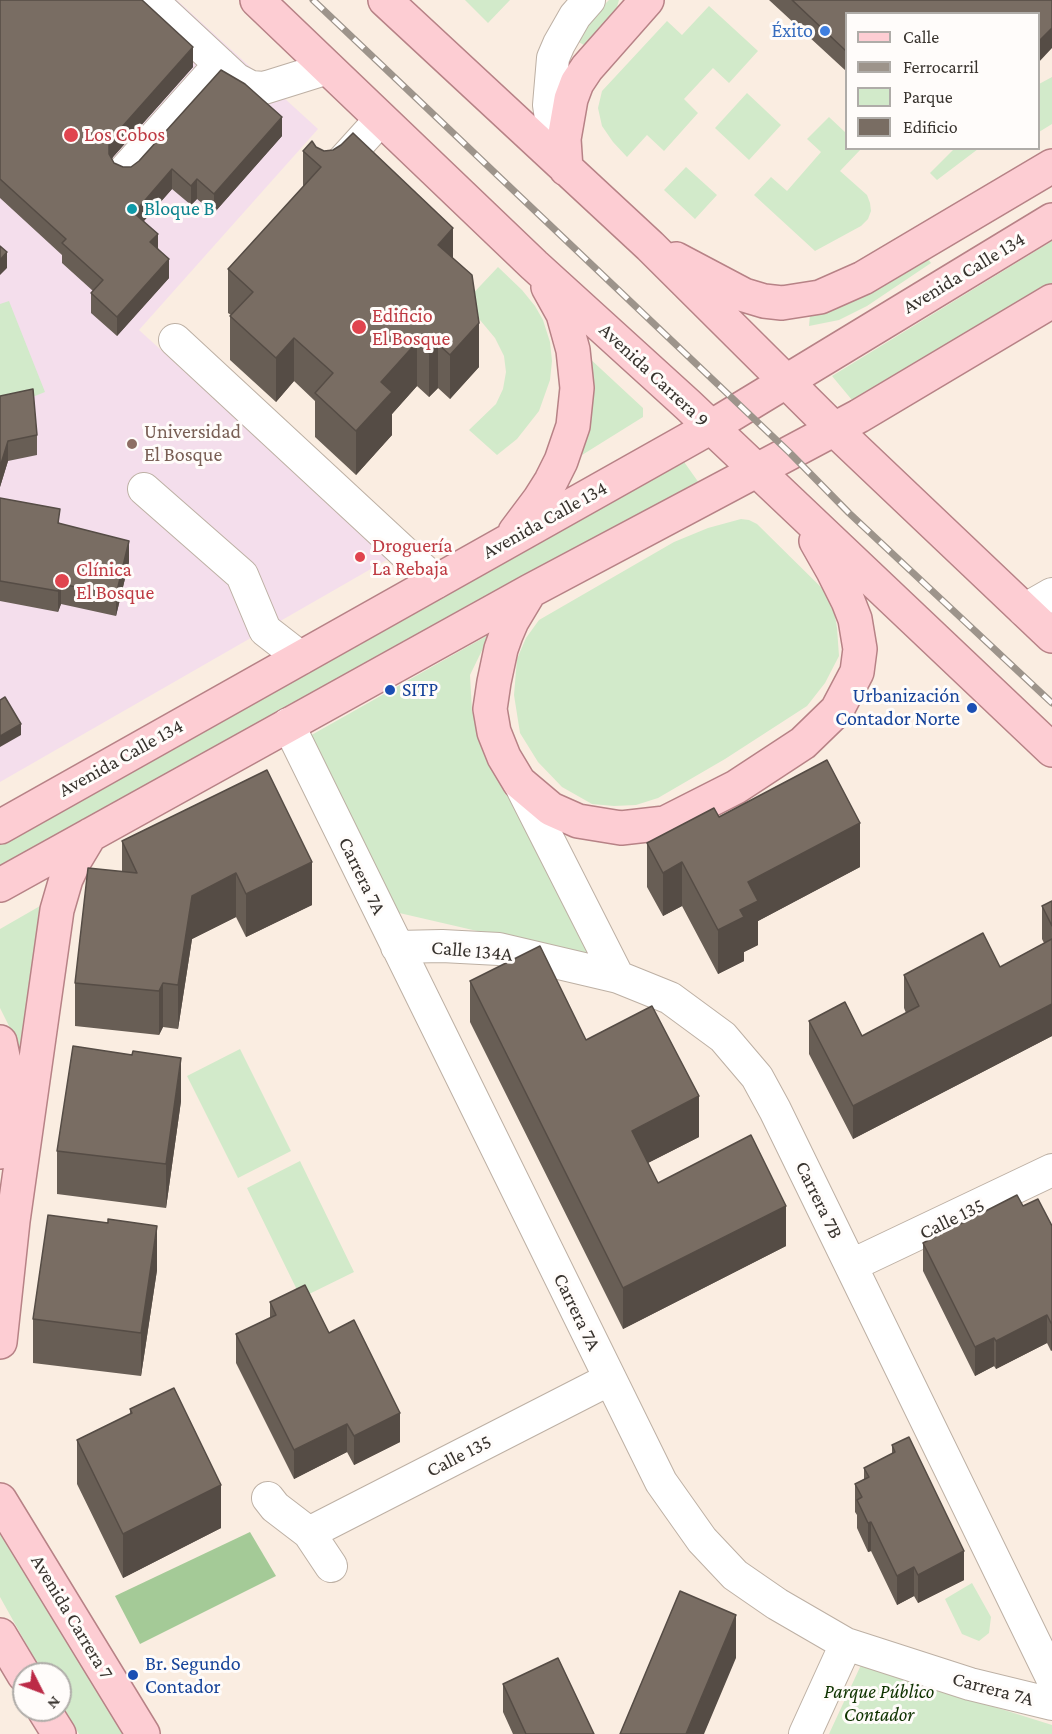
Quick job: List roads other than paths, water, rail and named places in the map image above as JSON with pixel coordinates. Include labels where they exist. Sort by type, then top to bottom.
[{"type":"main road","name":"Avenida Carrera 9","points":[[257,0],[534,265],[711,427],[1052,750]]},
{"type":"main road","points":[[385,0],[650,246],[834,429],[1052,636]]},
{"type":"main road","points":[[566,169],[564,139],[571,99],[577,83],[638,6]]},
{"type":"main road","points":[[650,246],[744,294],[764,301],[782,303],[800,301],[820,297],[862,278],[1043,171]]},
{"type":"main road","points":[[958,277],[1043,171]]},
{"type":"main road","name":"Avenida Calle 134","points":[[0,827],[711,427],[1052,220]]},
{"type":"main road","points":[[504,543],[522,524],[550,481],[561,461],[573,426],[577,388],[573,350],[563,314],[534,265]]},
{"type":"main road","points":[[0,885],[530,591],[876,407],[1052,301]]},
{"type":"main road","points":[[530,591],[512,621],[501,649],[490,710],[494,732],[504,757],[519,782],[551,809],[578,821],[621,828],[665,823],[736,787],[803,743],[837,710],[857,672],[860,649],[855,619],[833,571],[796,509]]},
{"type":"main road","points":[[0,1342],[13,1221],[57,910],[66,879],[90,835]]},
{"type":"main road","points":[[0,1042],[5,1066],[6,1089],[0,1152]]},
{"type":"main road","name":"Avenida Carrera 7","points":[[0,1500],[142,1734]]},
{"type":"main road","points":[[0,1635],[16,1662]]},
{"type":"street","points":[[151,0],[236,79],[251,87],[264,88],[328,68]]},
{"type":"street","points":[[566,169],[554,139],[549,105],[553,58],[575,16],[589,0]]},
{"type":"street","points":[[126,169],[220,64]]},
{"type":"street","points":[[328,177],[381,119]]},
{"type":"street","points":[[175,340],[436,582]]},
{"type":"street","points":[[144,489],[242,576],[265,630],[301,658]]},
{"type":"street","points":[[1024,610],[1052,594]]},
{"type":"street","name":"Carrera 7A","points":[[288,724],[661,1482],[702,1540],[744,1581],[777,1604],[846,1644],[970,1684],[1052,1704]]},
{"type":"street","points":[[519,782],[618,977]]},
{"type":"street","name":"Calle 134A","points":[[397,947],[442,946],[499,949],[618,977]]},
{"type":"street","name":"Carrera 7B","points":[[618,977],[670,998],[723,1037],[757,1077],[852,1265],[1052,1678]]},
{"type":"street","name":"Calle 135","points":[[852,1265],[1052,1170]]},
{"type":"street","name":"Calle 135","points":[[309,1533],[610,1379]]},
{"type":"street","points":[[268,1498],[275,1507],[309,1533],[331,1566]]},
{"type":"street","points":[[805,1734],[846,1644]]},
{"type":"railway","points":[[313,0],[790,453],[849,513],[1052,703]]},
{"type":"place","name":"Éxito","points":[[825,31]]},
{"type":"place","name":"Los Cobos","points":[[71,135]]},
{"type":"place","name":"Bloque B","points":[[132,209]]},
{"type":"place","name":"Edificio El Bosque","points":[[359,327]]},
{"type":"place","name":"Universidad El Bosque","points":[[132,444]]},
{"type":"place","name":"Droguería La Rebaja","points":[[360,557]]},
{"type":"place","name":"Clínica El Bosque","points":[[62,581]]},
{"type":"place","name":"SITP","points":[[390,690]]},
{"type":"place","name":"Urbanización Contador Norte","points":[[972,708]]},
{"type":"place","name":"Br. Segundo Contador","points":[[133,1675]]},
{"type":"park label","name":"Parque Público Contador","points":[[879,1704]]}]
